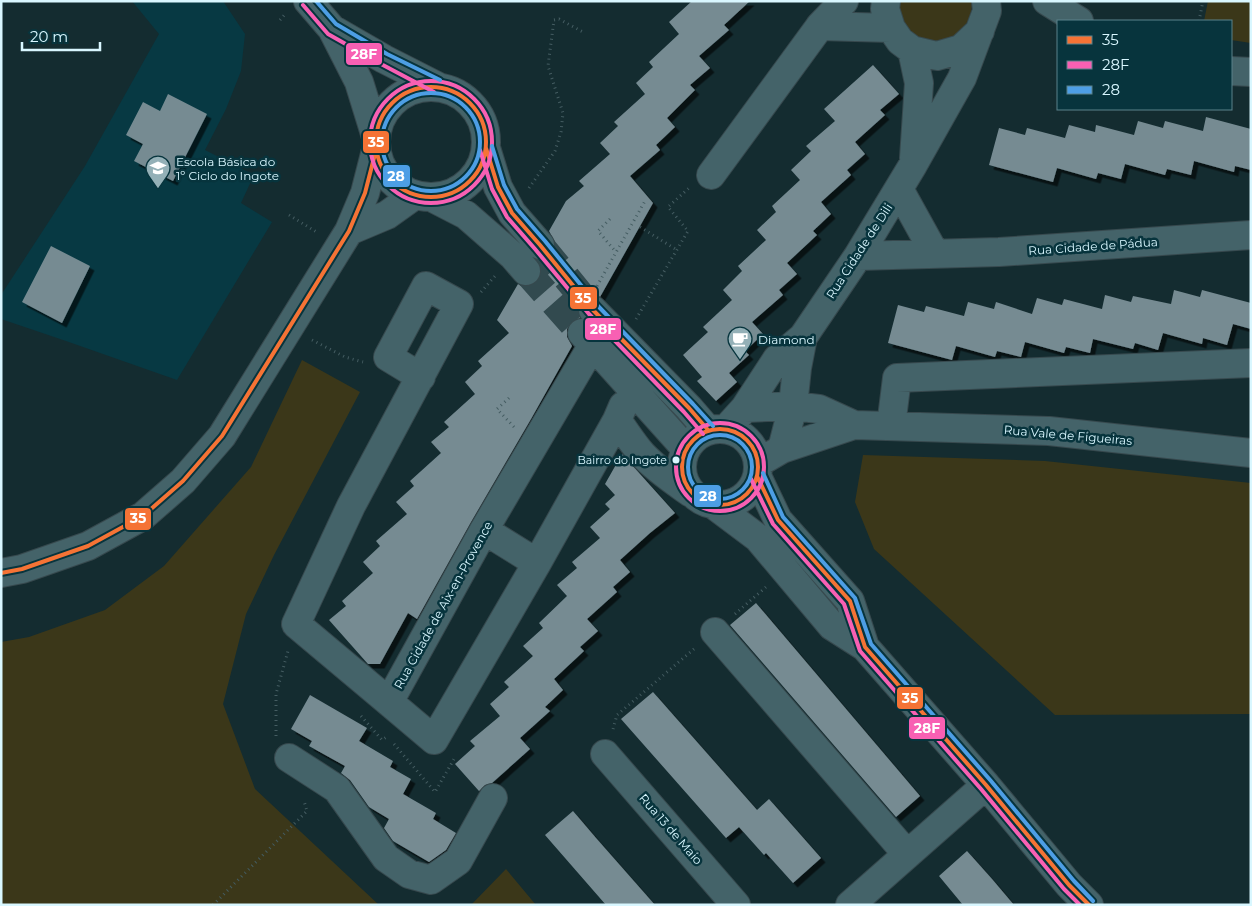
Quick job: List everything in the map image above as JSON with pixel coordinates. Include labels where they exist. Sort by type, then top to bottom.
[{"type":"street","points":[[308,1],[332,29],[359,82],[381,165],[389,178],[401,188],[466,215],[520,263]]},
{"type":"street","points":[[711,175],[820,26],[844,1]]},
{"type":"street","points":[[886,1],[885,9],[891,28],[900,41],[912,50],[937,56],[945,54],[962,49],[980,31]]},
{"type":"street","name":"Rua Cidade de Dili","points":[[717,430],[745,408],[777,359],[803,337],[858,256],[899,189],[962,78],[986,12],[986,1]]},
{"type":"street","points":[[1047,1],[1076,20]]},
{"type":"street","points":[[820,26],[891,28]]},
{"type":"street","points":[[332,29],[384,59],[437,86],[454,91],[468,101],[479,114],[485,130],[486,148],[498,187],[512,213],[540,245]]},
{"type":"street","name":"Rua Cidade de Dili","points":[[912,50],[919,83],[913,165]]},
{"type":"street","points":[[1232,71],[1251,72]]},
{"type":"street","points":[[1,573],[22,569],[88,546],[143,516],[183,481],[222,436],[345,239],[365,193],[380,120],[390,105],[403,94],[419,87],[437,86]]},
{"type":"street","points":[[345,239],[423,196],[444,195],[468,183],[476,173],[486,148]]},
{"type":"street","points":[[899,189],[936,254]]},
{"type":"street","name":"Rua Cidade de Pádua","points":[[858,256],[999,252],[1251,235]]},
{"type":"street","points":[[389,702],[296,624],[351,506],[421,377],[459,304],[426,286],[388,357],[421,377]]},
{"type":"street","points":[[588,329],[623,341],[689,408],[717,430]]},
{"type":"street","points":[[588,329],[631,389],[686,449]]},
{"type":"street","name":"Rua Cidade de Aix-en-Provence","points":[[588,329],[484,530],[389,702],[434,740],[537,564],[617,420],[631,389]]},
{"type":"street","name":"Rua Cidade de Dili","points":[[782,449],[793,406],[803,337]]},
{"type":"street","points":[[891,426],[897,378],[1251,363]]},
{"type":"street","name":"Rua Vale de Figueiras","points":[[745,408],[793,406],[818,410],[854,425]]},
{"type":"street","points":[[617,420],[643,455],[662,472],[758,538],[832,626],[865,647],[986,785],[1069,885],[1089,905]]},
{"type":"street","name":"Rua Vale de Figueiras","points":[[758,470],[782,449],[854,425],[1048,431],[1251,453]]},
{"type":"street","points":[[758,470],[753,487],[746,495],[736,502],[726,505],[703,499],[685,483],[682,472],[682,460],[686,449],[699,435],[717,430],[738,433],[748,441],[755,451],[758,470],[778,520],[850,601],[865,647]]},
{"type":"street","points":[[484,530],[537,564]]},
{"type":"street","points":[[715,632],[907,854]]},
{"type":"street","name":"Rua 13 de Maio","points":[[605,754],[736,905]]},
{"type":"street","points":[[288,758],[338,789],[386,858],[408,874],[431,880],[458,861],[493,798]]},
{"type":"street","points":[[850,905],[986,785]]},
{"type":"path","points":[[1199,20],[1203,1]]},
{"type":"path","points":[[533,182],[555,151],[561,132],[563,113],[548,66],[554,20],[559,19],[583,32]]},
{"type":"path","points":[[623,341],[688,230],[668,206],[677,199]]},
{"type":"path","points":[[289,215],[345,239]]},
{"type":"path","points":[[610,220],[598,231],[616,252]]},
{"type":"path","points":[[640,227],[677,250]]},
{"type":"path","points":[[459,304],[475,298],[520,263]]},
{"type":"path","points":[[314,341],[345,357]]},
{"type":"path","points":[[507,420],[497,409],[509,398]]},
{"type":"path","points":[[605,754],[617,715],[785,570]]},
{"type":"path","points":[[358,713],[382,740],[388,736]]},
{"type":"path","points":[[383,732],[435,792]]},
{"type":"shaded area","name":"Escola Básica do 1º Ciclo do Ingote","points":[[132,1],[223,1],[245,34],[241,71],[226,109],[205,150],[254,175],[241,203],[272,222],[177,380],[1,319],[1,295],[85,166],[159,34]]},
{"type":"shaded area","points":[[894,1],[972,1],[969,18],[954,38],[939,43],[930,43],[915,38],[908,33]]},
{"type":"shaded area","points":[[1208,1],[1251,1],[1251,43],[1232,40],[1232,20],[1204,20]]},
{"type":"shaded area","points":[[302,360],[360,392],[274,555],[246,614],[223,704],[255,789],[379,905],[1,905],[1,642],[29,637],[105,610],[164,566],[251,467]]},
{"type":"shaded area","points":[[863,455],[1045,461],[1251,483],[1251,714],[1055,715],[874,549],[855,502]]},
{"type":"shaded area","points":[[506,869],[536,905],[471,905]]},
{"type":"building","points":[[692,1],[750,1],[724,25],[729,30],[699,56],[710,68],[690,85],[695,90],[667,118],[675,127],[656,145],[660,150],[630,176],[653,203],[600,297],[589,295],[582,299],[578,305],[580,318],[572,321],[567,329],[567,337],[572,346],[417,619],[408,613],[380,664],[368,664],[329,620],[346,606],[342,601],[373,573],[363,562],[380,546],[376,541],[407,514],[396,502],[414,486],[410,481],[441,453],[431,442],[449,427],[444,422],[475,394],[465,382],[482,366],[478,361],[509,333],[497,320],[518,284],[529,286],[537,282],[541,277],[541,268],[537,260],[544,260],[550,257],[555,250],[555,242],[549,231],[566,201],[584,186],[579,181],[610,154],[600,143],[618,126],[614,122],[645,94],[636,83],[653,67],[649,62],[679,34],[669,22]]},
{"type":"building","points":[[873,65],[899,94],[880,110],[885,115],[855,142],[865,154],[847,170],[851,175],[821,202],[831,214],[813,231],[817,235],[787,263],[797,274],[779,290],[783,295],[752,322],[763,334],[745,351],[749,355],[729,373],[737,382],[716,401],[697,381],[702,377],[683,355],[708,332],[703,327],[732,300],[723,290],[742,271],[738,266],[766,240],[757,230],[776,212],[772,206],[800,180],[791,170],[811,151],[806,146],[835,121],[824,109]]},
{"type":"building","points":[[168,94],[207,114],[173,181],[134,161],[143,144],[126,135],[143,102],[160,111]]},
{"type":"building","points":[[1206,117],[1251,129],[1251,170],[1235,166],[1234,172],[1194,161],[1191,175],[1167,169],[1165,175],[1125,164],[1121,179],[1098,173],[1096,179],[1057,168],[1053,182],[989,165],[999,128],[1025,135],[1027,128],[1065,138],[1069,125],[1095,132],[1096,125],[1134,135],[1138,121],[1163,128],[1165,121],[1203,131]]},
{"type":"building","points":[[51,246],[90,266],[62,323],[22,302]]},
{"type":"building","points":[[1174,290],[1200,297],[1202,290],[1251,303],[1251,329],[1233,324],[1227,345],[1203,338],[1202,344],[1163,333],[1158,350],[1135,343],[1133,349],[1093,339],[1090,353],[1066,347],[1064,353],[1025,342],[1021,357],[997,351],[995,357],[956,346],[952,360],[888,343],[898,305],[924,312],[926,306],[964,316],[968,302],[994,309],[996,302],[1032,314],[1037,298],[1062,305],[1064,299],[1102,309],[1105,295],[1131,302],[1133,296],[1171,304]]},
{"type":"building","points":[[622,454],[675,513],[620,560],[630,572],[613,587],[617,592],[587,619],[598,631],[580,647],[584,651],[554,679],[563,690],[545,707],[550,711],[520,738],[530,749],[492,783],[485,785],[479,791],[455,764],[475,746],[470,741],[500,716],[490,704],[509,687],[504,682],[533,656],[523,646],[543,628],[539,623],[567,596],[557,585],[577,568],[572,562],[600,538],[590,527],[610,509],[605,504],[615,495],[605,484]]},
{"type":"building","points":[[756,603],[920,796],[896,817],[730,625]]},
{"type":"building","points":[[653,692],[757,810],[769,799],[821,858],[793,883],[739,827],[726,838],[621,719]]},
{"type":"building","points":[[310,695],[367,728],[359,741],[393,761],[390,767],[411,779],[403,794],[436,813],[433,819],[456,833],[446,850],[429,862],[393,841],[384,828],[389,819],[369,807],[350,780],[341,773],[345,766],[309,746],[312,741],[291,729]]},
{"type":"building","points":[[573,811],[655,905],[606,905],[545,835]]},
{"type":"building","points":[[967,851],[1014,905],[963,905],[939,876]]},
{"type":"tunnel","points":[[540,245],[593,310]]},
{"type":"tunnel","points":[[526,271],[580,332]]},
{"type":"transit line","name":"28","points":[[316,1],[336,24],[387,54],[440,80]]},
{"type":"transit line","name":"28F","points":[[303,5],[328,34],[434,92]]},
{"type":"transit line","name":"28F","points":[[431,81],[443,82],[454,86],[465,91],[474,99],[482,108],[487,119],[491,130],[492,142],[491,154],[487,165],[482,176],[474,185],[465,193],[454,198],[443,202],[431,203],[419,202],[408,198],[397,193],[388,185],[380,176],[375,165],[371,154],[370,142],[371,130],[375,119],[380,108],[388,99],[397,91],[408,86],[419,82],[431,81]]},
{"type":"transit line","name":"35","points":[[431,87],[452,91],[470,103],[482,121],[486,142],[482,163],[470,181],[452,193],[431,197],[410,193],[392,181],[380,163],[376,142],[380,121],[392,103],[410,91],[431,87]]},
{"type":"transit line","name":"28","points":[[431,93],[450,97],[465,108],[476,123],[480,142],[476,161],[465,176],[450,187],[431,191],[412,187],[397,176],[386,161],[382,142],[386,123],[397,108],[412,97],[431,93]]},
{"type":"transit line","name":"28","points":[[492,146],[504,185],[517,209],[598,306],[713,426]]},
{"type":"transit line","name":"35","points":[[486,148],[498,187],[512,213],[593,310],[689,408],[708,430]]},
{"type":"transit line","name":"35","points":[[1,573],[22,569],[88,546],[143,516],[183,481],[222,436],[349,231],[365,193],[376,150]]},
{"type":"transit line","name":"28F","points":[[480,150],[492,189],[507,217],[589,314],[703,434]]},
{"type":"transit line","name":"28F","points":[[711,423],[729,423],[745,430],[757,442],[764,458],[764,467],[764,476],[757,492],[745,504],[729,511],[711,511],[695,504],[683,492],[676,476],[676,458],[683,442],[695,430],[711,423]]},
{"type":"transit line","name":"35","points":[[720,429],[735,432],[747,440],[755,452],[758,467],[755,482],[747,494],[735,502],[720,505],[705,502],[693,494],[685,482],[682,467],[685,452],[693,440],[705,432],[720,429]]},
{"type":"transit line","name":"28","points":[[720,435],[738,440],[743,444],[747,449],[752,467],[747,485],[743,490],[738,494],[720,499],[702,494],[697,490],[693,485],[688,467],[693,449],[697,444],[702,440],[720,435]]},
{"type":"transit line","name":"28","points":[[763,473],[783,517],[855,598],[871,644],[1093,901]]},
{"type":"transit line","name":"35","points":[[757,476],[778,520],[850,601],[865,647],[986,785],[1069,885],[1089,905]]},
{"type":"transit line","name":"28F","points":[[751,479],[773,524],[844,604],[860,651],[981,789],[1064,889],[1080,905]]},
{"type":"place","name":"Escola Básica do 1º Ciclo do Ingote","points":[[158,189]]},
{"type":"place","name":"Diamond","points":[[740,360]]},
{"type":"place","name":"Bairro do Ingote","points":[[676,460]]}]
